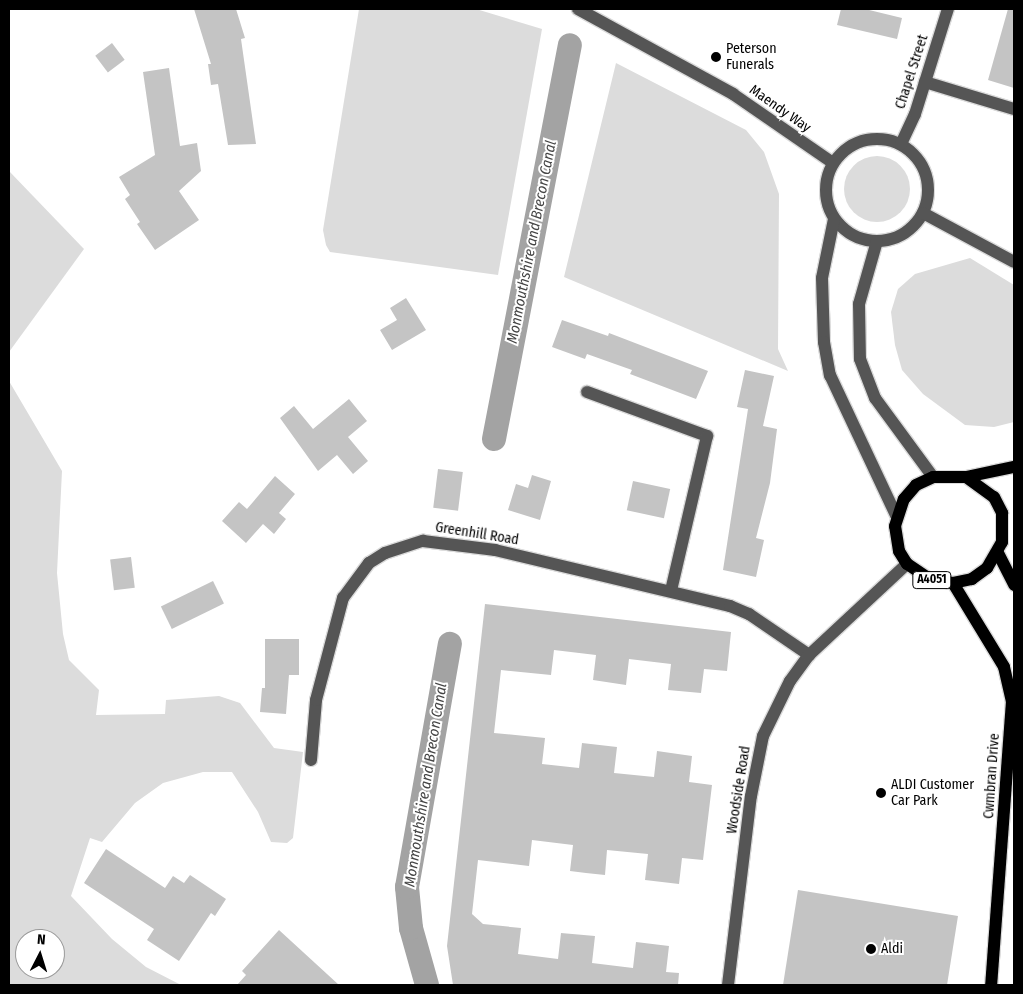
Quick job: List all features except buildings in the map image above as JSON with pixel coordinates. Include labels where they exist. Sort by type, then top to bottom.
[{"type":"main road","points":[[896,516],[904,499],[916,485],[933,477],[966,477],[1014,467]]},
{"type":"main road","points":[[966,477],[994,497],[1004,531]]},
{"type":"main road","name":"A4051","points":[[896,516],[895,537],[907,564],[931,580],[954,583],[972,579],[987,568],[998,553],[1004,531],[1014,520]]},
{"type":"main road","points":[[998,553],[1014,585]]},
{"type":"main road","name":"Cwmbran Drive","points":[[954,583],[1004,667],[1012,701],[991,985]]},
{"type":"street","name":"Maendy Way","points":[[578,9],[733,94],[832,163]]},
{"type":"street","name":"Chapel Street","points":[[901,144],[925,82],[948,9]]},
{"type":"street","points":[[925,82],[1014,109]]},
{"type":"street","points":[[834,219],[861,239],[878,241],[905,234],[924,213],[929,187],[926,174],[912,152],[901,144],[886,139],[856,142],[832,163],[825,191],[834,219],[822,278],[829,367],[844,410],[877,468],[896,516]]},
{"type":"street","points":[[924,213],[1014,262]]},
{"type":"street","points":[[878,241],[859,304],[860,359],[875,398],[933,477]]},
{"type":"street","points":[[587,392],[707,436],[671,591]]},
{"type":"street","name":"Greenhill Road","points":[[311,760],[316,700],[336,615],[359,571],[386,553],[423,541],[447,542],[671,591],[749,614],[809,655]]},
{"type":"street","name":"Woodside Road","points":[[728,985],[756,765],[775,709],[809,655],[907,564]]},
{"type":"shaded area","points":[[359,9],[476,9],[542,29],[498,275],[330,252],[326,245],[323,230]]},
{"type":"shaded area","points":[[616,63],[746,130],[764,152],[779,194],[778,349],[788,371],[564,277]]},
{"type":"shaded area","points":[[870,156],[884,156],[896,161],[905,170],[910,182],[908,202],[901,213],[884,222],[870,222],[858,217],[849,208],[844,196],[844,182],[849,170],[858,161]]},
{"type":"shaded area","points":[[9,171],[84,249],[9,352]]},
{"type":"shaded area","points":[[970,258],[1014,285],[1014,422],[994,427],[965,425],[923,394],[902,370],[895,345],[891,312],[898,289],[915,274]]},
{"type":"shaded area","points":[[9,381],[62,471],[57,573],[63,634],[69,660],[99,690],[96,715],[165,714],[166,700],[219,696],[240,703],[274,748],[303,752],[293,838],[287,843],[271,842],[258,812],[232,772],[203,772],[163,783],[135,803],[102,842],[90,838],[71,896],[112,939],[146,967],[181,985],[9,985]]},
{"type":"waterway","name":"Monmouthshire and Brecon Canal","points":[[494,439],[570,45]]},
{"type":"waterway","name":"Monmouthshire and Brecon Canal","points":[[427,985],[411,928],[407,887],[450,644]]},
{"type":"place","name":"Peterson Funerals","points":[[716,57]]},
{"type":"place","name":"ALDI Customer Car Park","points":[[881,793]]},
{"type":"place","name":"Aldi","points":[[871,949]]}]
